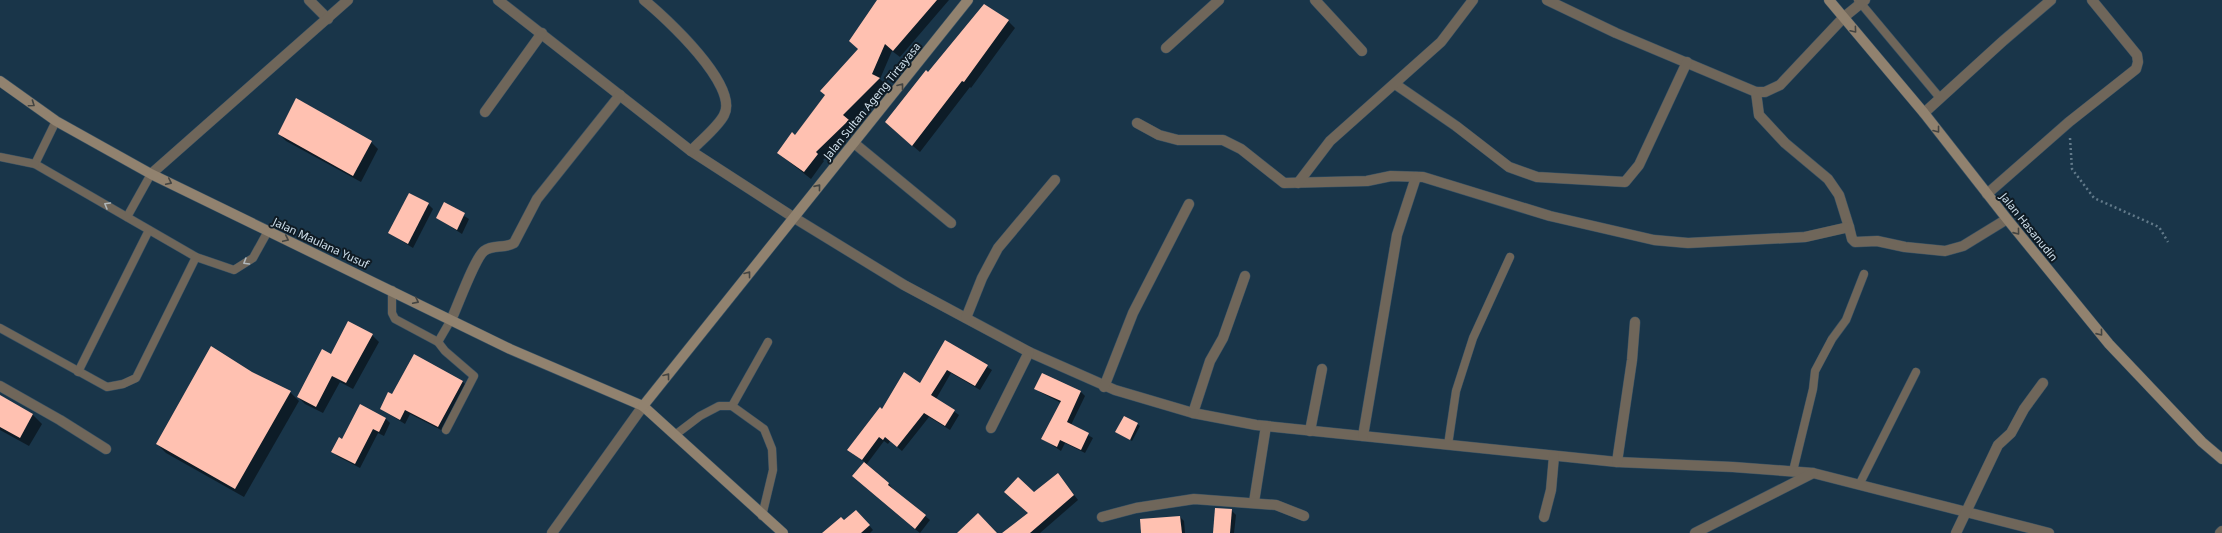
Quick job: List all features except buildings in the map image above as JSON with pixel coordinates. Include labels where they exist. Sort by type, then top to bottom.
[{"type":"main road","name":"Jalan Sultan Ageng Tirtayasa","points":[[643,406],[968,0]]},
{"type":"main road","name":"Jalan Hasanudin","points":[[1829,0],[1924,113],[2006,219],[2109,344],[2202,442],[2222,459]]},
{"type":"main road","name":"Jalan Maulana Yusuf","points":[[0,81],[56,121],[150,174],[452,318],[510,349],[643,406],[762,516],[783,533]]},
{"type":"street","points":[[309,0],[328,19]]},
{"type":"street","points":[[150,174],[348,0]]},
{"type":"street","points":[[498,0],[691,151],[793,217],[904,285],[1029,352],[1104,387],[1193,413],[1266,426],[1617,462],[1813,473],[2049,533]]},
{"type":"street","points":[[644,0],[700,54],[726,95],[725,115],[691,151]]},
{"type":"street","points":[[1166,48],[1219,0]]},
{"type":"street","points":[[1315,0],[1362,51]]},
{"type":"street","points":[[1298,183],[1330,140],[1441,42],[1473,0]]},
{"type":"street","points":[[1547,0],[1616,33],[1756,92],[1765,92],[1780,85],[1861,1]]},
{"type":"street","points":[[1924,113],[2002,41],[2052,0]]},
{"type":"street","points":[[1987,194],[2069,122],[2136,69],[2138,62],[2137,54],[2093,0]]},
{"type":"street","points":[[485,112],[542,33]]},
{"type":"street","points":[[1395,84],[1456,126],[1509,167],[1537,177],[1625,182],[1639,165],[1687,62]]},
{"type":"street","points":[[1756,92],[1759,115],[1785,143],[1828,179],[1839,194],[1852,239],[1855,242],[1877,241],[1905,247],[1945,251],[1963,246],[2006,219]]},
{"type":"street","points":[[452,318],[480,255],[494,246],[510,245],[514,243],[537,199],[620,95]]},
{"type":"street","points":[[1137,124],[1159,135],[1178,140],[1223,140],[1241,149],[1284,183],[1367,181],[1391,176],[1416,177],[1461,187],[1550,216],[1654,240],[1688,243],[1805,237],[1849,227]]},
{"type":"street","points":[[854,143],[951,223]]},
{"type":"street","points":[[1363,436],[1397,235],[1416,177]]},
{"type":"street","points":[[966,318],[982,278],[998,248],[1055,180]]},
{"type":"street","points":[[1104,387],[1133,313],[1189,204]]},
{"type":"street","points":[[1193,413],[1210,361],[1227,327],[1245,276]]},
{"type":"street","points":[[1617,462],[1632,360],[1635,322]]},
{"type":"street","points":[[991,428],[1029,352]]},
{"type":"street","points":[[1310,431],[1322,369]]},
{"type":"street","points":[[1956,533],[1998,444],[2011,433],[2024,409],[2043,382]]},
{"type":"street","points":[[0,386],[60,420],[106,449]]},
{"type":"street","points":[[552,533],[643,406]]},
{"type":"street","points":[[1254,502],[1266,426]]},
{"type":"street","points":[[1544,517],[1551,490],[1554,456]]},
{"type":"street","points":[[1695,533],[1813,473]]},
{"type":"street","points":[[1102,517],[1136,508],[1194,499],[1254,502],[1276,505],[1304,516]]},
{"type":"lane","points":[[1861,1],[1940,98]]},
{"type":"lane","points":[[36,164],[56,121]]},
{"type":"lane","points":[[0,158],[36,164],[196,257],[234,270],[253,258],[268,231]]},
{"type":"lane","points":[[127,217],[150,174]]},
{"type":"lane","points":[[78,372],[149,230]]},
{"type":"lane","points":[[0,328],[107,387],[124,384],[136,378],[196,257]]},
{"type":"lane","points":[[1448,445],[1456,390],[1473,338],[1510,257]]},
{"type":"lane","points":[[1793,471],[1813,389],[1815,371],[1832,339],[1846,320],[1864,274]]},
{"type":"lane","points":[[392,290],[392,314],[395,319],[438,342],[445,351],[474,376],[446,430]]},
{"type":"lane","points":[[438,342],[452,318]]},
{"type":"lane","points":[[732,406],[768,342]]},
{"type":"lane","points":[[1859,485],[1916,372]]},
{"type":"lane","points":[[674,435],[700,416],[719,406],[732,406],[764,429],[772,449],[773,470],[762,516]]},
{"type":"path","points":[[2069,122],[2072,169],[2094,198],[2159,227],[2168,242]]}]
